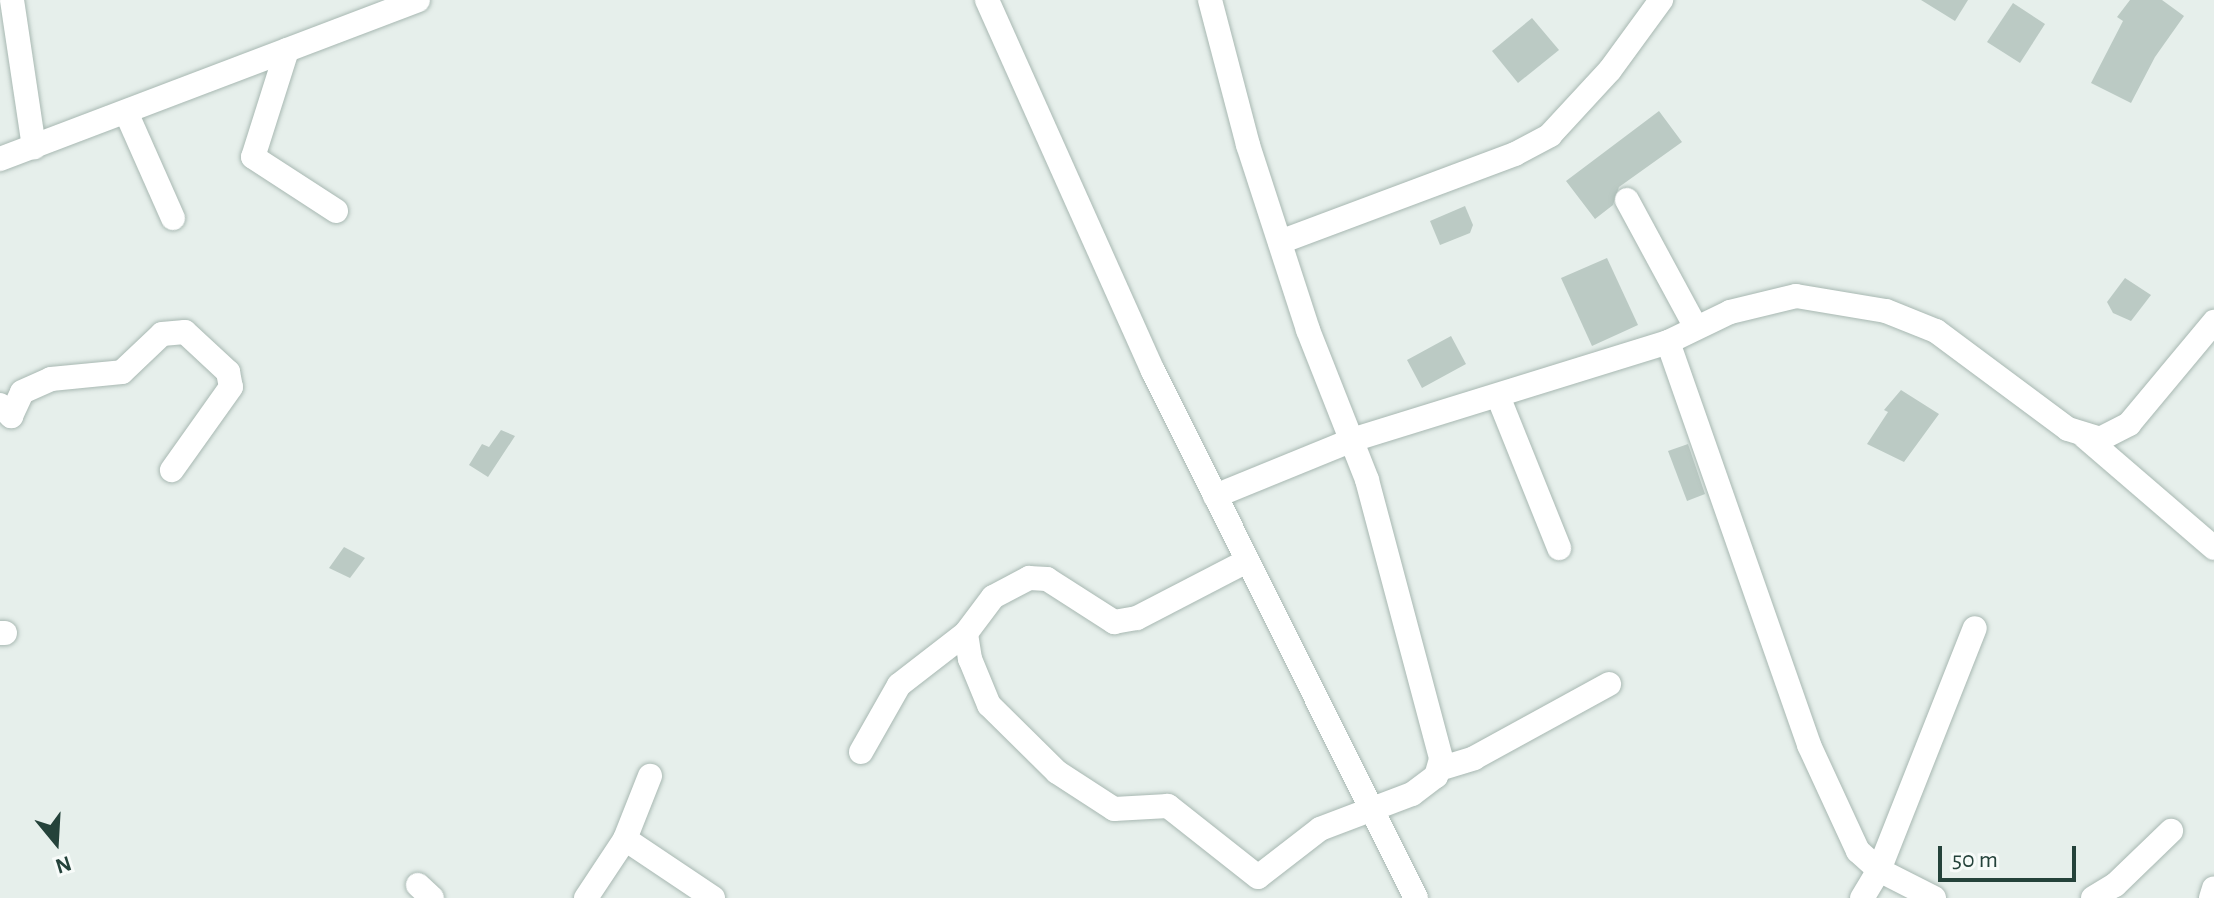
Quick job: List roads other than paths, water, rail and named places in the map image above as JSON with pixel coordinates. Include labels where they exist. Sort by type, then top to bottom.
[{"type":"street","points":[[0,159],[418,0]]},
{"type":"street","points":[[987,0],[1140,344],[1373,808],[1410,896]]},
{"type":"street","points":[[1210,0],[1280,242],[1352,440],[1435,736],[1439,769]]},
{"type":"street","points":[[1280,242],[1515,154],[1550,135],[1610,70],[1661,0]]},
{"type":"street","points":[[7,4],[34,147]]},
{"type":"street","points":[[287,50],[253,157],[336,211]]},
{"type":"street","points":[[126,112],[173,218]]},
{"type":"street","points":[[1627,200],[1695,326]]},
{"type":"street","points":[[1215,496],[1352,440],[1668,342],[1695,326],[1796,296],[1886,311],[1936,331],[2085,437],[2214,548]]},
{"type":"street","points":[[2085,437],[2100,439],[2129,424],[2214,322]]},
{"type":"street","points":[[0,405],[11,416],[22,392],[51,379],[122,372],[162,334],[185,332],[228,372],[231,387],[172,470]]},
{"type":"street","points":[[1668,342],[1809,745],[1858,851],[1879,870],[1934,898]]},
{"type":"street","points":[[1498,396],[1559,548]]},
{"type":"street","points":[[861,752],[899,685],[966,633],[993,597],[1029,578],[1047,579],[1114,622],[1137,618],[1247,561]]},
{"type":"street","points":[[1862,898],[1879,870],[1975,628]]},
{"type":"street","points":[[966,633],[978,687],[989,705],[1057,772],[1114,809],[1168,806],[1253,876],[1269,873],[1320,829],[1412,794],[1439,769],[1474,758],[1609,684]]},
{"type":"street","points":[[586,898],[625,839],[650,776]]},
{"type":"street","points":[[2093,898],[2115,885],[2171,831]]},
{"type":"street","points":[[625,839],[713,898]]},
{"type":"street","points":[[2211,898],[2214,888]]}]
